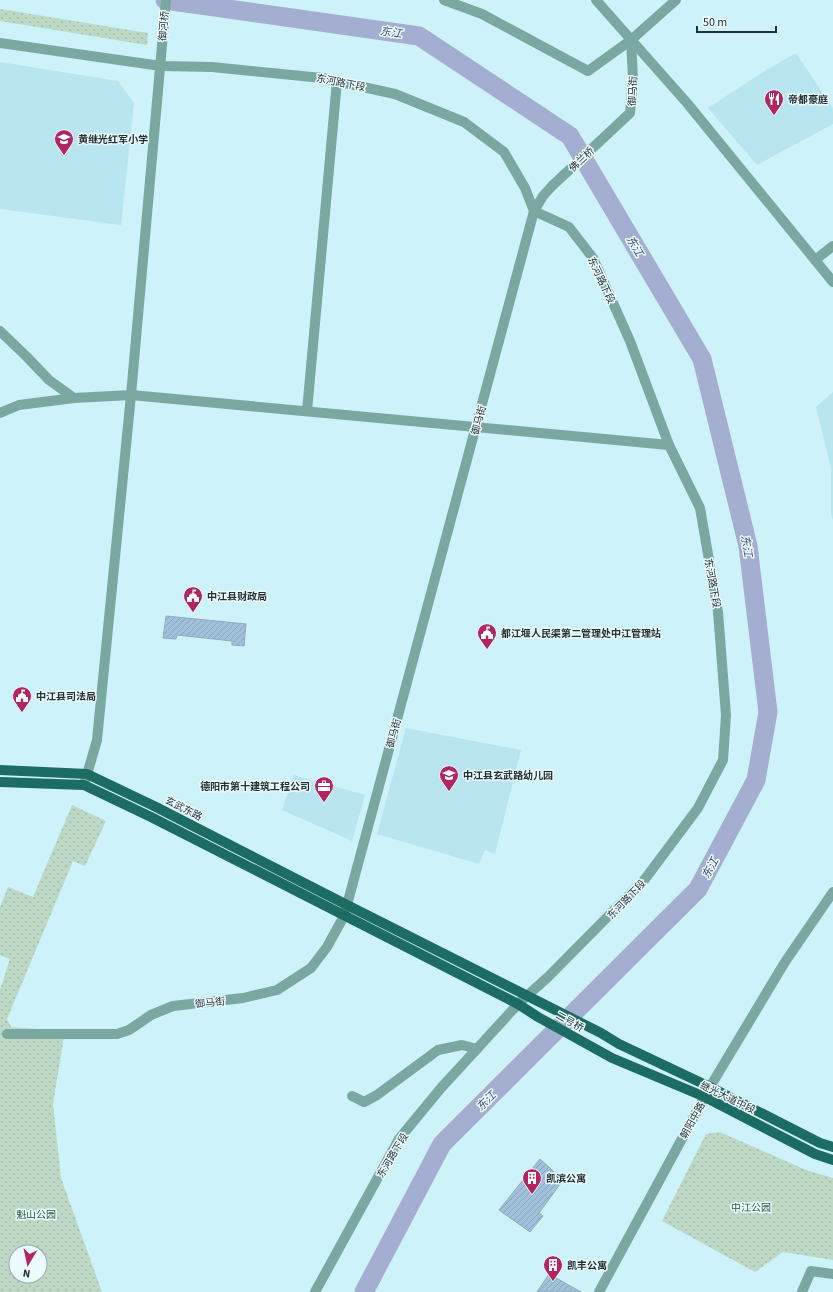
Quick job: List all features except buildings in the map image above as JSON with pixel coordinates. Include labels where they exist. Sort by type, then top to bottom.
[{"type":"main road","name":"玄武东路","points":[[0,770],[87,774],[156,807],[528,996]]},
{"type":"main road","points":[[0,782],[84,785],[151,817],[344,916]]},
{"type":"main road","name":"二号桥","points":[[344,916],[518,1004],[538,1017],[612,1058]]},
{"type":"main road","name":"二号桥","points":[[528,996],[601,1033],[619,1044]]},
{"type":"main road","name":"继光大道中段","points":[[619,1044],[710,1087],[820,1143],[833,1147]]},
{"type":"main road","name":"继光大道中段","points":[[612,1058],[705,1097],[815,1154],[833,1160]]},
{"type":"street","name":"御河桥","points":[[84,785],[98,740],[131,396],[166,0]]},
{"type":"street","points":[[444,0],[482,14],[588,71],[631,40],[676,0]]},
{"type":"street","points":[[596,0],[687,103],[833,282]]},
{"type":"street","name":"御马街","points":[[609,132],[630,113],[633,78],[631,40]]},
{"type":"street","name":"东河路下段","points":[[0,43],[161,66],[212,67],[322,78],[395,94],[464,122],[504,152],[525,188],[534,211],[569,227],[594,258],[630,341],[669,445],[700,508],[717,605],[726,715],[723,760],[698,808],[645,879],[528,996],[518,1004],[441,1088],[399,1139],[315,1292]]},
{"type":"street","points":[[307,411],[337,81]]},
{"type":"street","name":"佛兰桥","points":[[552,186],[609,132]]},
{"type":"street","name":"御马街","points":[[7,1034],[117,1034],[129,1030],[151,1014],[172,1006],[243,998],[277,990],[310,968],[328,947],[344,916],[534,211],[543,196],[552,186]]},
{"type":"street","points":[[815,260],[833,246]]},
{"type":"street","points":[[0,332],[49,380],[74,398]]},
{"type":"street","points":[[0,414],[19,405],[74,398],[131,396],[669,445]]},
{"type":"street","name":"朝阳中路","points":[[599,1292],[710,1087],[785,962],[833,892]]},
{"type":"street","points":[[352,1096],[364,1102],[377,1095],[438,1050],[462,1045],[477,1049]]},
{"type":"street","points":[[802,1292],[810,1271],[833,1274]]},
{"type":"shaded area","name":"帝都豪庭","points":[[796,53],[833,108],[833,124],[757,165],[708,108],[766,70]]},
{"type":"shaded area","name":"黄继光红军小学","points":[[0,62],[118,81],[134,103],[121,225],[0,209]]},
{"type":"shaded area","points":[[833,392],[833,520],[831,515],[831,468],[816,407]]},
{"type":"shaded area","name":"中江县玄武路幼儿园","points":[[406,728],[521,750],[495,854],[485,850],[479,864],[377,834]]},
{"type":"shaded area","name":"德阳市第十建筑工程公司","points":[[294,775],[365,795],[352,841],[282,810]]},
{"type":"green space","points":[[0,9],[148,33],[147,45],[0,21]]},
{"type":"green space","name":"魁山公园","points":[[72,805],[106,821],[85,866],[73,861],[7,1019],[11,1027],[65,1031],[53,1104],[61,1178],[102,1292],[0,1292],[0,990],[10,959],[0,955],[0,907],[8,887],[33,897]]},
{"type":"green space","name":"中江公园","points":[[720,1132],[806,1170],[833,1178],[833,1260],[783,1252],[755,1272],[662,1221],[706,1134]]},
{"type":"waterway","name":"东江","points":[[165,0],[419,36],[570,136],[702,359],[748,546],[768,712],[756,780],[698,889],[442,1144],[364,1292]]},
{"type":"place","name":"帝都豪庭","points":[[774,116]]},
{"type":"place","name":"黄继光红军小学","points":[[64,156]]},
{"type":"place","name":"中江县财政局","points":[[193,613]]},
{"type":"place","name":"都江堰人民渠第二管理处中江管理站","points":[[487,650]]},
{"type":"place","name":"中江县司法局","points":[[22,713]]},
{"type":"place","name":"中江县玄武路幼儿园","points":[[449,792]]},
{"type":"place","name":"德阳市第十建筑工程公司","points":[[324,803]]},
{"type":"place","name":"凯滨公寓","points":[[532,1195]]},
{"type":"place","name":"凯丰公寓","points":[[553,1282]]}]
